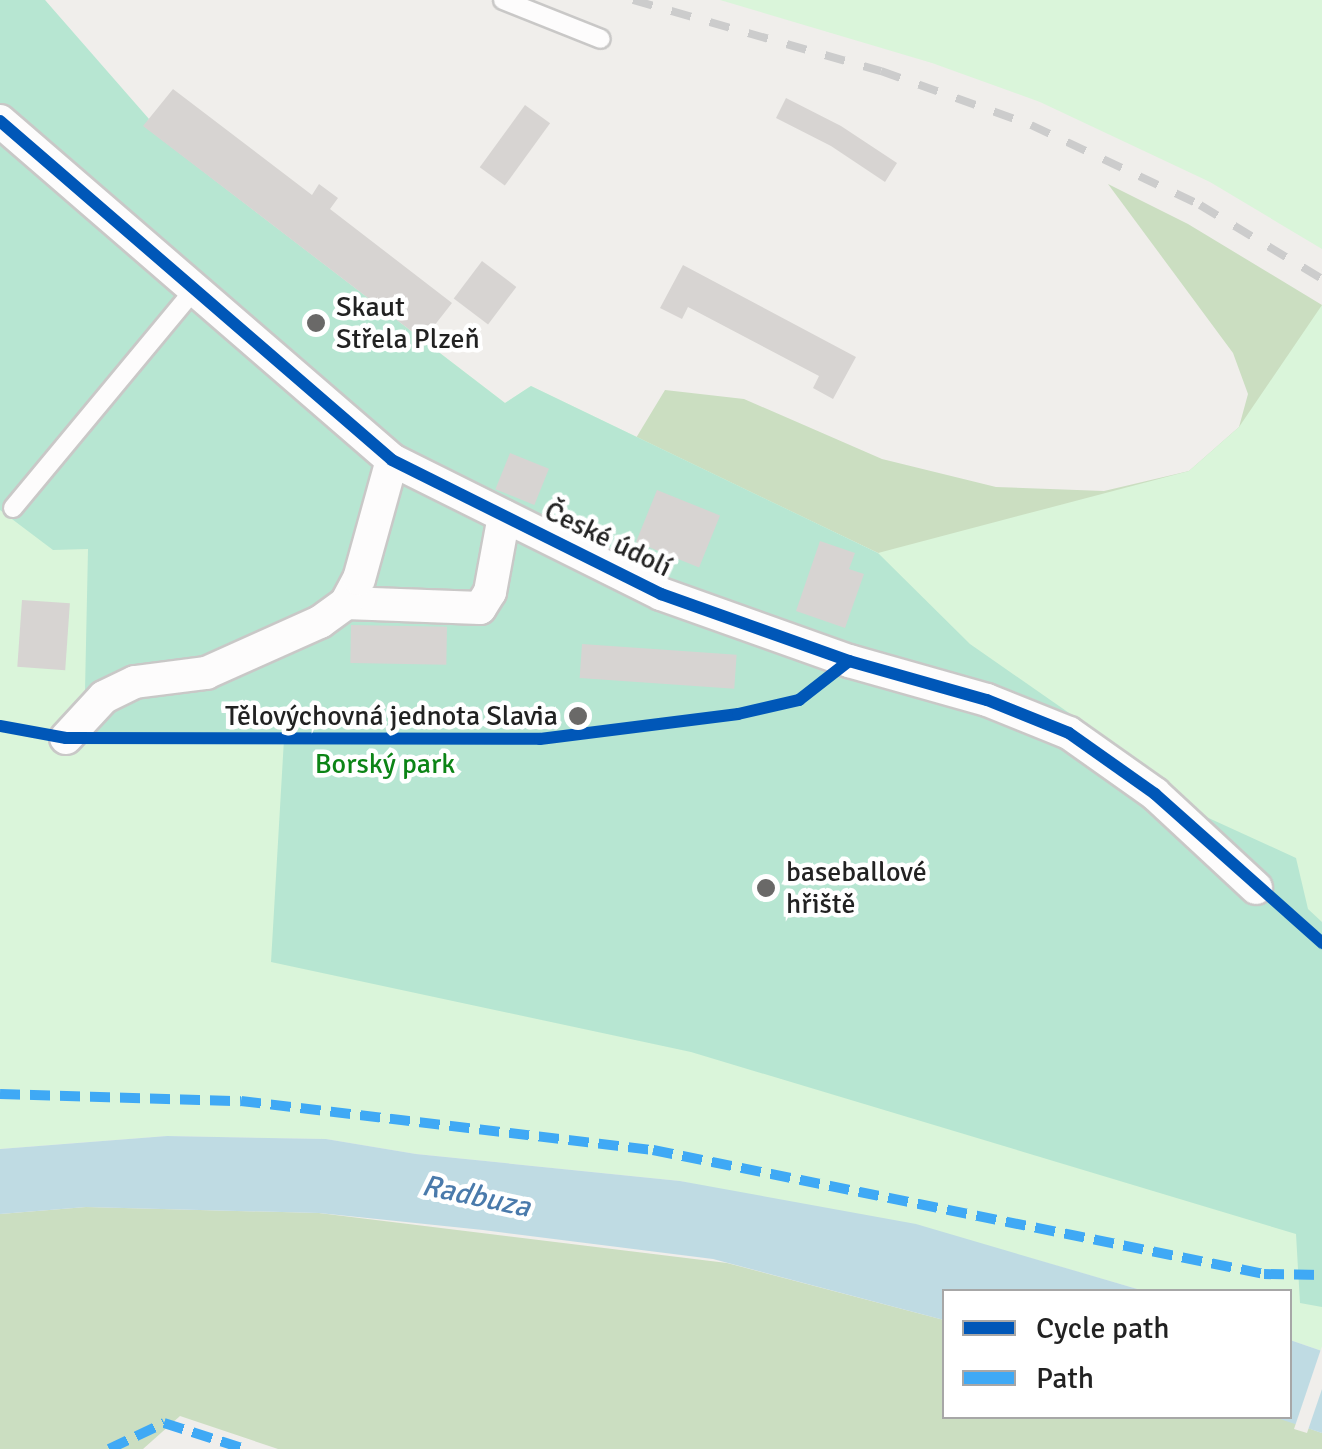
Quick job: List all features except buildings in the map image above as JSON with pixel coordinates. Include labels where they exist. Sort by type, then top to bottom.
[{"type":"street","name":"České údolí","points":[[0,121],[392,460],[661,594],[849,661],[987,700],[1069,733],[1154,794],[1256,888]]},
{"type":"street","points":[[66,738],[104,698],[136,682],[206,673],[320,622],[346,603],[358,579],[392,460]]},
{"type":"street","name":"České údolí","points":[[346,603],[480,608],[490,592],[504,516]]},
{"type":"lane","points":[[503,0],[601,39]]},
{"type":"lane","points":[[13,508],[194,290]]},
{"type":"green space","name":"Borský park","points":[[0,0],[45,0],[144,126],[505,403],[531,386],[878,553],[1189,471],[1239,427],[1322,305],[1322,1351],[1292,1341],[1292,1289],[1137,1289],[1037,1260],[680,1181],[416,1154],[326,1139],[167,1136],[0,1149]]},
{"type":"green space","name":"Tělovýchovná jednota Slavia","points":[[0,0],[45,0],[149,119],[144,126],[505,403],[531,386],[878,553],[970,644],[1115,745],[1202,815],[1296,858],[1308,909],[1322,922],[1322,1307],[1300,1303],[1296,1234],[691,1052],[271,962],[284,739],[84,738],[88,549],[53,550],[0,510]]},
{"type":"green space","points":[[720,0],[1322,0],[1322,249],[1210,182],[1040,102],[932,63]]},
{"type":"green space","points":[[1108,184],[1188,224],[1322,305],[1322,922],[878,553],[636,438],[665,390],[744,399],[882,459],[996,487],[1104,491],[1189,471],[1239,427],[1248,394],[1233,353]]},
{"type":"green space","points":[[86,1207],[319,1213],[727,1263],[942,1319],[942,1419],[1282,1419],[1322,1433],[1322,1449],[278,1449],[180,1416],[143,1449],[0,1449],[0,1214]]},
{"type":"water","name":"Radbuza","points":[[167,1136],[326,1139],[416,1154],[680,1181],[916,1224],[1137,1289],[942,1289],[942,1319],[713,1259],[483,1230],[319,1213],[86,1207],[0,1214],[0,1149]]},
{"type":"water","points":[[1292,1341],[1322,1351],[1322,1433],[1280,1419],[1292,1419]]},
{"type":"pier","points":[[1322,1346],[1322,1389],[1307,1433],[1294,1429]]},
{"type":"railway","points":[[633,0],[881,71],[1031,125],[1200,205],[1322,279]]},
{"type":"marked path","points":[[0,1094],[241,1101],[653,1150],[1264,1274],[1322,1275]]},
{"type":"marked path","points":[[109,1449],[164,1423],[245,1449]]},
{"type":"cycle path","points":[[0,121],[392,460],[661,594],[849,661],[987,700],[1069,733],[1155,794],[1322,943]]},
{"type":"cycle path","points":[[0,726],[66,738],[540,739],[738,714],[799,700],[849,661]]},
{"type":"place","name":"Skaut Střela Plzeň","points":[[316,323]]},
{"type":"place","name":"Tělovýchovná jednota Slavia","points":[[578,716]]},
{"type":"place","name":"baseballové hřiště","points":[[766,888]]}]
